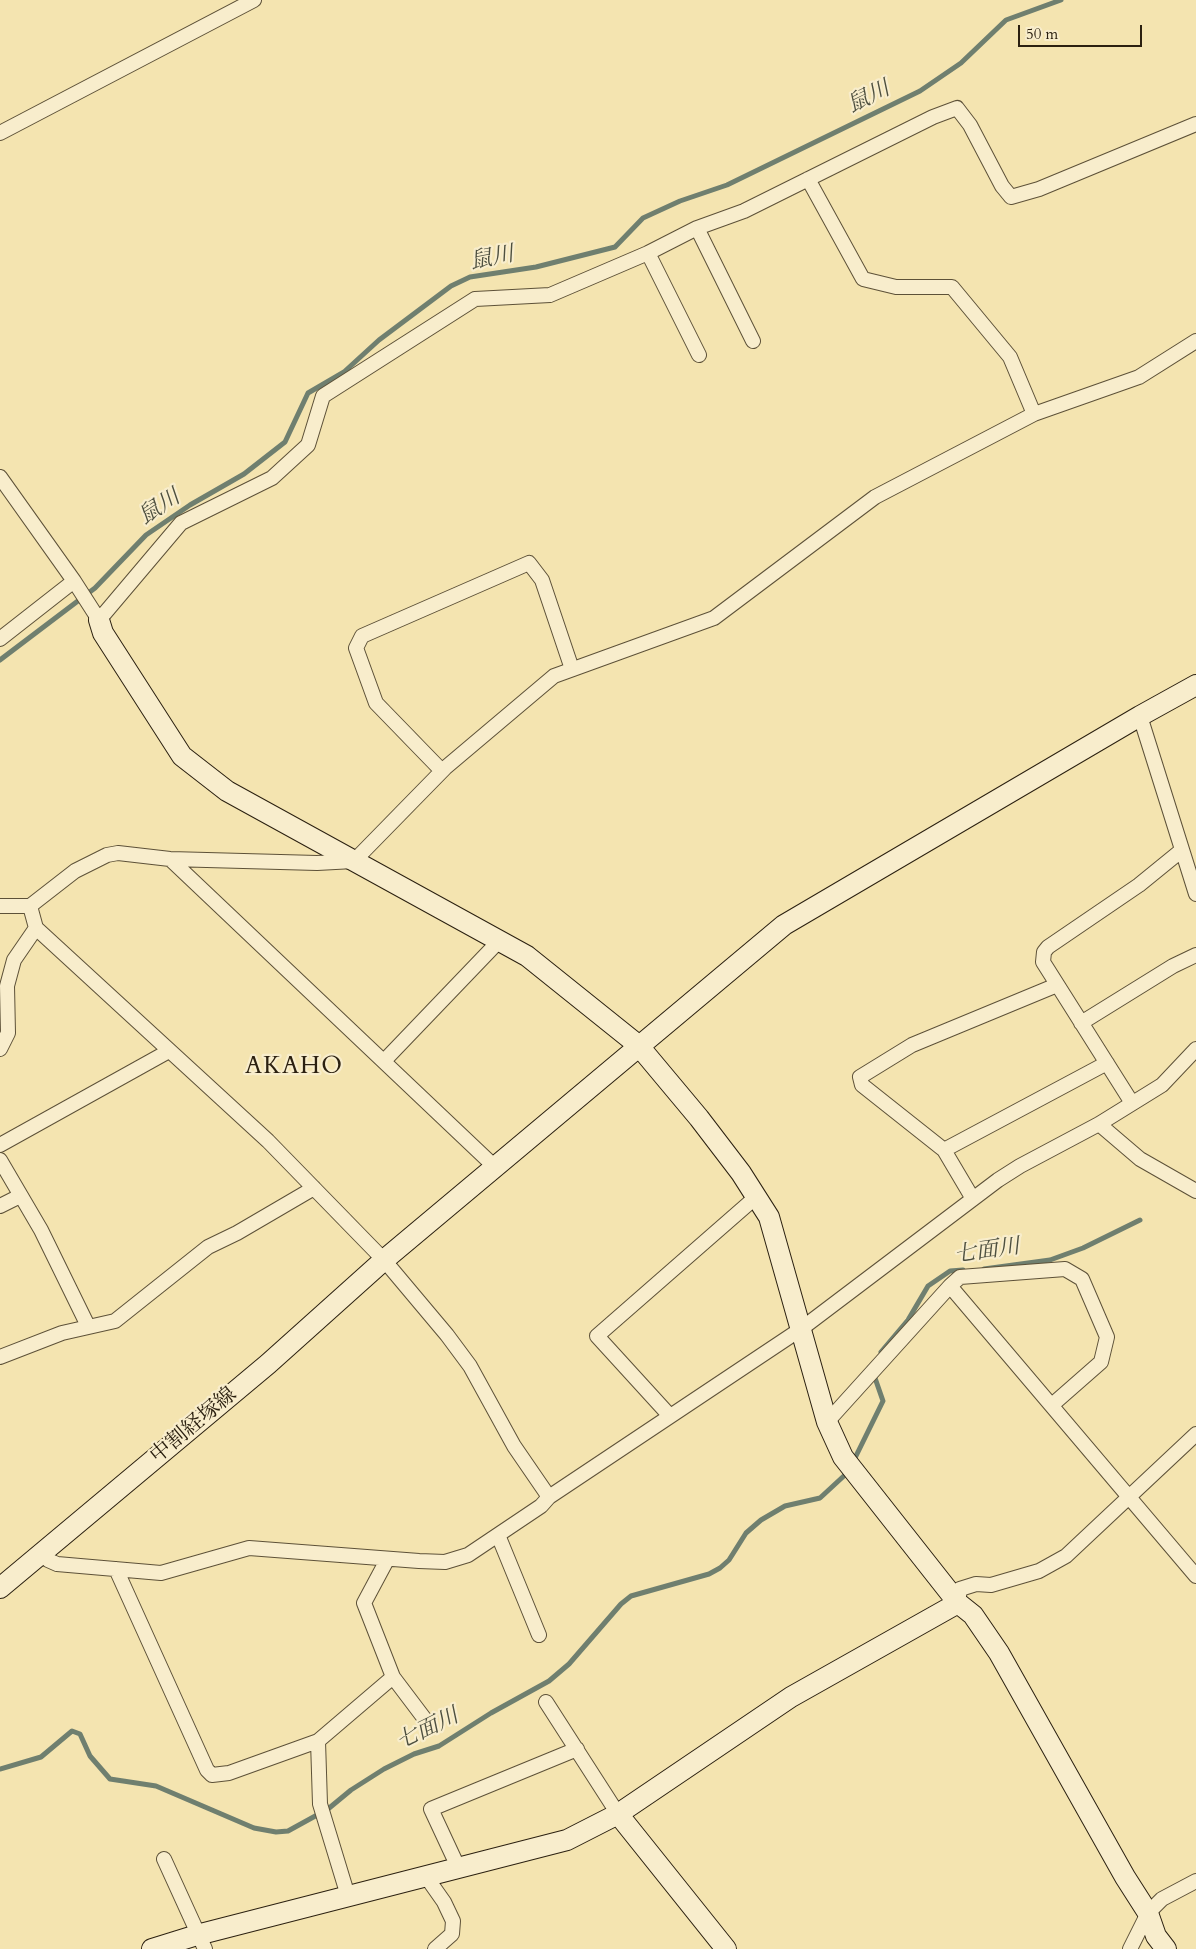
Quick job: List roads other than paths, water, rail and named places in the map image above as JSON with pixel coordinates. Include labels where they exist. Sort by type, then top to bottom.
[{"type":"street","points":[[0,133],[254,0]]},
{"type":"street","points":[[94,614],[181,523],[272,478],[308,445],[323,396],[475,299],[550,295],[648,253],[697,228],[744,211],[933,117],[957,108],[970,125],[1002,186],[1011,196],[1039,190],[1196,124]]},
{"type":"street","points":[[808,179],[863,279],[896,287],[952,287],[1010,357],[1034,414]]},
{"type":"street","points":[[697,228],[753,341]]},
{"type":"street","points":[[648,253],[699,355]]},
{"type":"street","points":[[0,906],[30,906],[75,871],[107,855],[118,853],[170,859],[317,863],[354,860],[442,771],[554,676],[714,618],[875,497],[1034,414],[1139,377],[1196,341]]},
{"type":"street","points":[[0,477],[76,584],[103,633],[182,756],[227,791],[500,940],[535,962],[638,1045],[699,1118],[741,1174],[769,1217],[827,1422],[842,1457],[958,1603],[973,1615],[999,1653],[1125,1877],[1148,1913],[1156,1936],[1166,1949]]},
{"type":"street","points":[[442,771],[376,704],[356,648],[362,636],[530,562],[542,580],[572,669]]},
{"type":"street","points":[[0,639],[76,584]]},
{"type":"street","name":"中割経塚線","points":[[3,1580],[42,1553],[268,1364],[384,1260],[496,1168],[638,1045],[784,925],[1140,716],[1196,686]]},
{"type":"street","points":[[1140,716],[1196,894]]},
{"type":"street","points":[[1132,1103],[1043,962],[1044,952],[1048,946],[1139,885],[1182,850]]},
{"type":"street","points":[[170,859],[496,1168]]},
{"type":"street","points":[[30,906],[36,928],[268,1141],[384,1260],[448,1335],[470,1366],[514,1446],[549,1497]]},
{"type":"street","points":[[0,1049],[8,1033],[7,986],[14,960],[36,928]]},
{"type":"street","points":[[384,1061],[500,940]]},
{"type":"street","points":[[1081,1023],[1173,966],[1196,955]]},
{"type":"street","points":[[973,1199],[944,1150],[862,1085],[860,1077],[912,1045],[1057,985]]},
{"type":"street","points":[[42,1553],[48,1560],[57,1564],[161,1573],[248,1548],[387,1560],[445,1562],[468,1555],[541,1506],[549,1497],[801,1329],[973,1199],[1020,1166],[1099,1124],[1162,1085],[1196,1049]]},
{"type":"street","points":[[0,1145],[169,1051]]},
{"type":"street","points":[[944,1150],[1107,1063]]},
{"type":"street","points":[[1099,1124],[1140,1159],[1196,1191]]},
{"type":"street","points":[[0,1160],[40,1230],[88,1326]]},
{"type":"street","points":[[0,1357],[62,1333],[115,1321],[208,1247],[237,1233],[314,1188]]},
{"type":"street","points":[[0,1206],[20,1196]]},
{"type":"street","points":[[670,1416],[597,1336],[756,1196]]},
{"type":"street","points":[[827,1422],[960,1277],[1065,1270],[1082,1279],[1107,1337],[1101,1362],[1052,1405]]},
{"type":"street","points":[[950,1286],[1131,1497],[1196,1576]]},
{"type":"street","points":[[958,1603],[960,1589],[976,1584],[991,1585],[1039,1571],[1066,1556],[1196,1434]]},
{"type":"street","points":[[498,1535],[540,1635]]},
{"type":"street","points":[[387,1560],[364,1603],[394,1677],[427,1722]]},
{"type":"street","points":[[116,1569],[207,1770],[212,1775],[229,1773],[318,1741],[394,1677]]},
{"type":"street","points":[[152,1949],[201,1942],[348,1896],[567,1840],[618,1814],[792,1697],[958,1603]]},
{"type":"street","points":[[546,1702],[618,1814],[726,1949]]},
{"type":"street","points":[[318,1741],[320,1804],[348,1896]]},
{"type":"street","points":[[458,1867],[431,1809],[577,1748]]},
{"type":"street","points":[[164,1859],[201,1942]]},
{"type":"street","points":[[425,1875],[444,1902],[453,1921],[452,1934],[435,1949]]},
{"type":"street","points":[[1130,1949],[1148,1913],[1162,1899],[1196,1880]]},
{"type":"waterway","name":"鼠川","points":[[0,660],[95,588],[146,535],[190,505],[244,474],[285,442],[308,393],[344,372],[379,340],[451,286],[470,277],[536,267],[615,247],[643,218],[680,201],[727,185],[920,91],[961,63],[1006,20],[1061,0]]},
{"type":"waterway","name":"七面川","points":[[984,1269],[1050,1260],[1083,1248],[1140,1220]]},
{"type":"waterway","name":"七面川","points":[[881,1352],[908,1320],[928,1286],[950,1271],[963,1270]]},
{"type":"waterway","name":"七面川","points":[[854,1460],[883,1401],[875,1378]]},
{"type":"waterway","name":"七面川","points":[[0,1769],[41,1757],[72,1731],[80,1734],[90,1756],[110,1779],[156,1786],[254,1828],[276,1832],[288,1831],[328,1809],[351,1790],[384,1769],[414,1754],[439,1746],[491,1713],[549,1681],[569,1664],[621,1604],[631,1596],[709,1574],[720,1568],[729,1560],[746,1533],[761,1520],[785,1506],[820,1498],[846,1474]]},
{"type":"district","name":"AKAHO","points":[[294,1067]]}]
